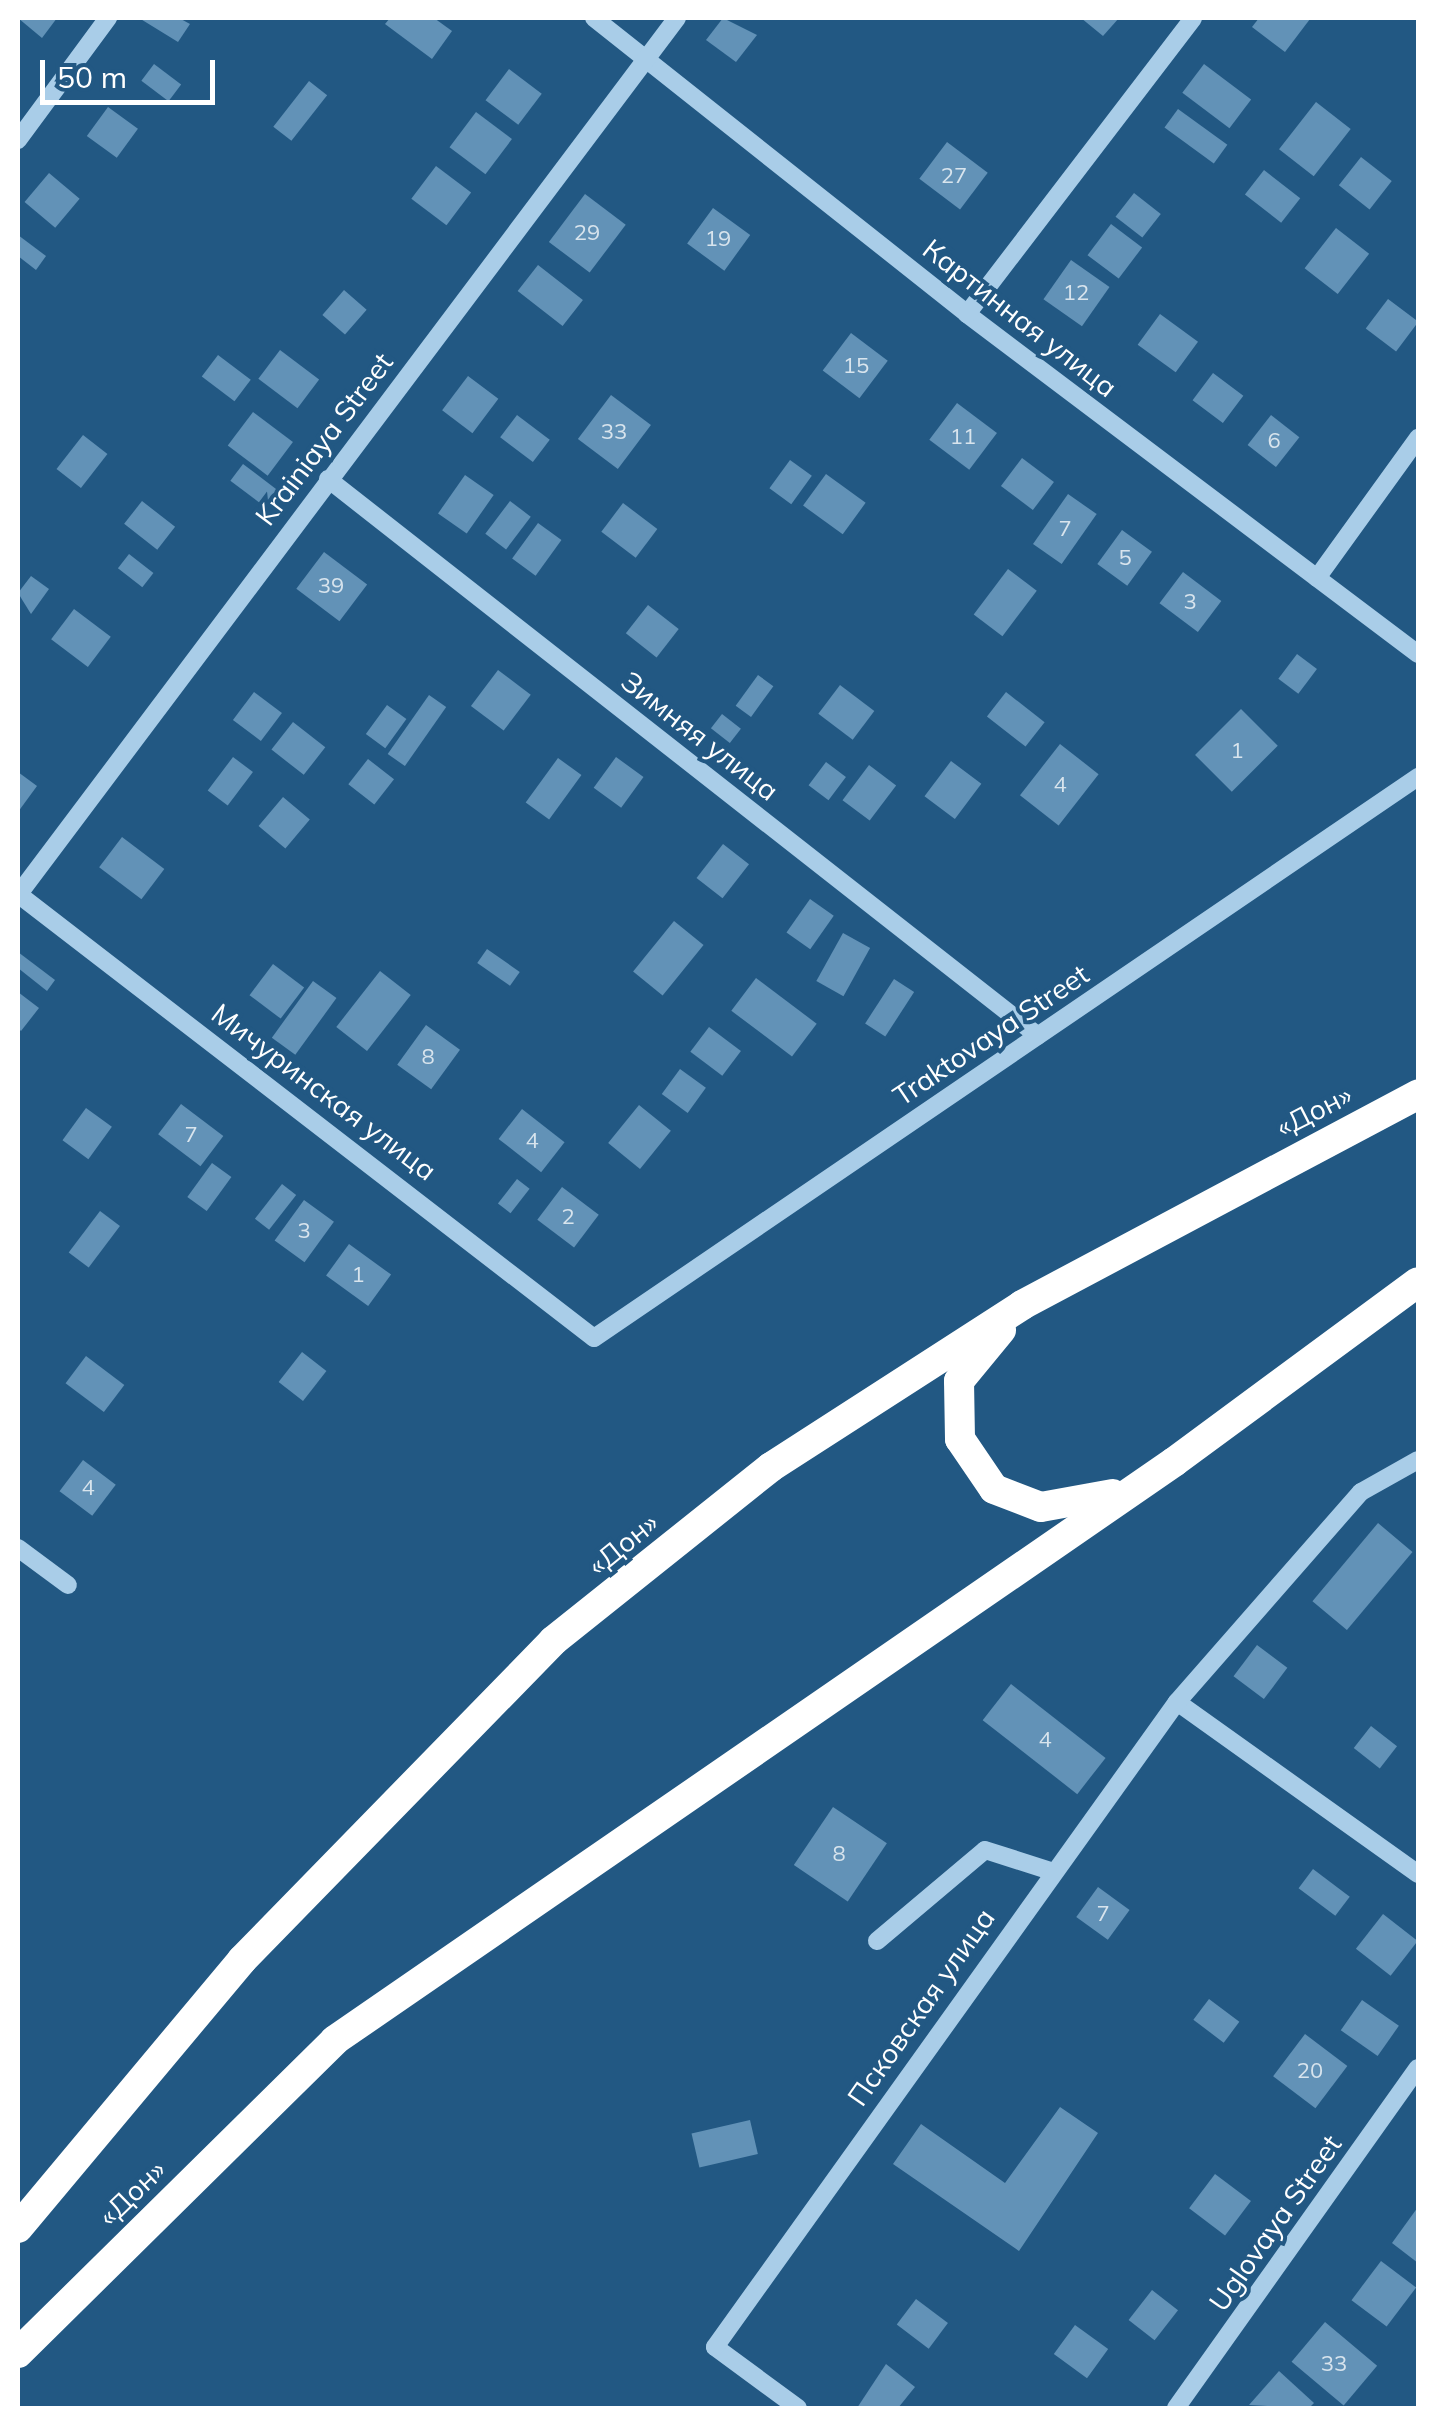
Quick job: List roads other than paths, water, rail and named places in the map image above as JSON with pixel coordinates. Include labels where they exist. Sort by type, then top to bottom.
[{"type":"highway","name":"«Дон»","points":[[18,2228],[242,1960],[553,1642],[771,1467],[1022,1305],[1418,1094]]},
{"type":"highway","name":"«Дон»","points":[[18,2353],[336,2040],[1174,1462],[1418,1282]]},
{"type":"highway","points":[[1022,1305],[959,1381],[960,1439],[994,1489],[1041,1507],[1094,1503],[1174,1462]]},
{"type":"street","points":[[18,140],[108,18]]},
{"type":"street","name":"Картинная улица","points":[[594,18],[648,56],[967,314],[1418,654]]},
{"type":"street","name":"Krainiaya Street","points":[[18,894],[676,18]]},
{"type":"street","points":[[967,314],[1193,18]]},
{"type":"street","points":[[1317,578],[1418,438]]},
{"type":"street","name":"Зимняя улица","points":[[328,479],[1038,1036]]},
{"type":"street","name":"Traktovaya Street","points":[[594,1338],[1418,778]]},
{"type":"street","name":"Мичуринская улица","points":[[18,894],[594,1338]]},
{"type":"street","name":"Псковская улица","points":[[798,2408],[715,2348],[1051,1872],[1177,1702],[1361,1492],[1418,1460]]},
{"type":"street","points":[[18,1548],[68,1584]]},
{"type":"street","points":[[1177,1702],[1418,1874]]},
{"type":"street","points":[[877,1941],[986,1850],[1051,1872]]},
{"type":"street","name":"Uglovaya Street","points":[[1176,2408],[1418,2068]]}]
